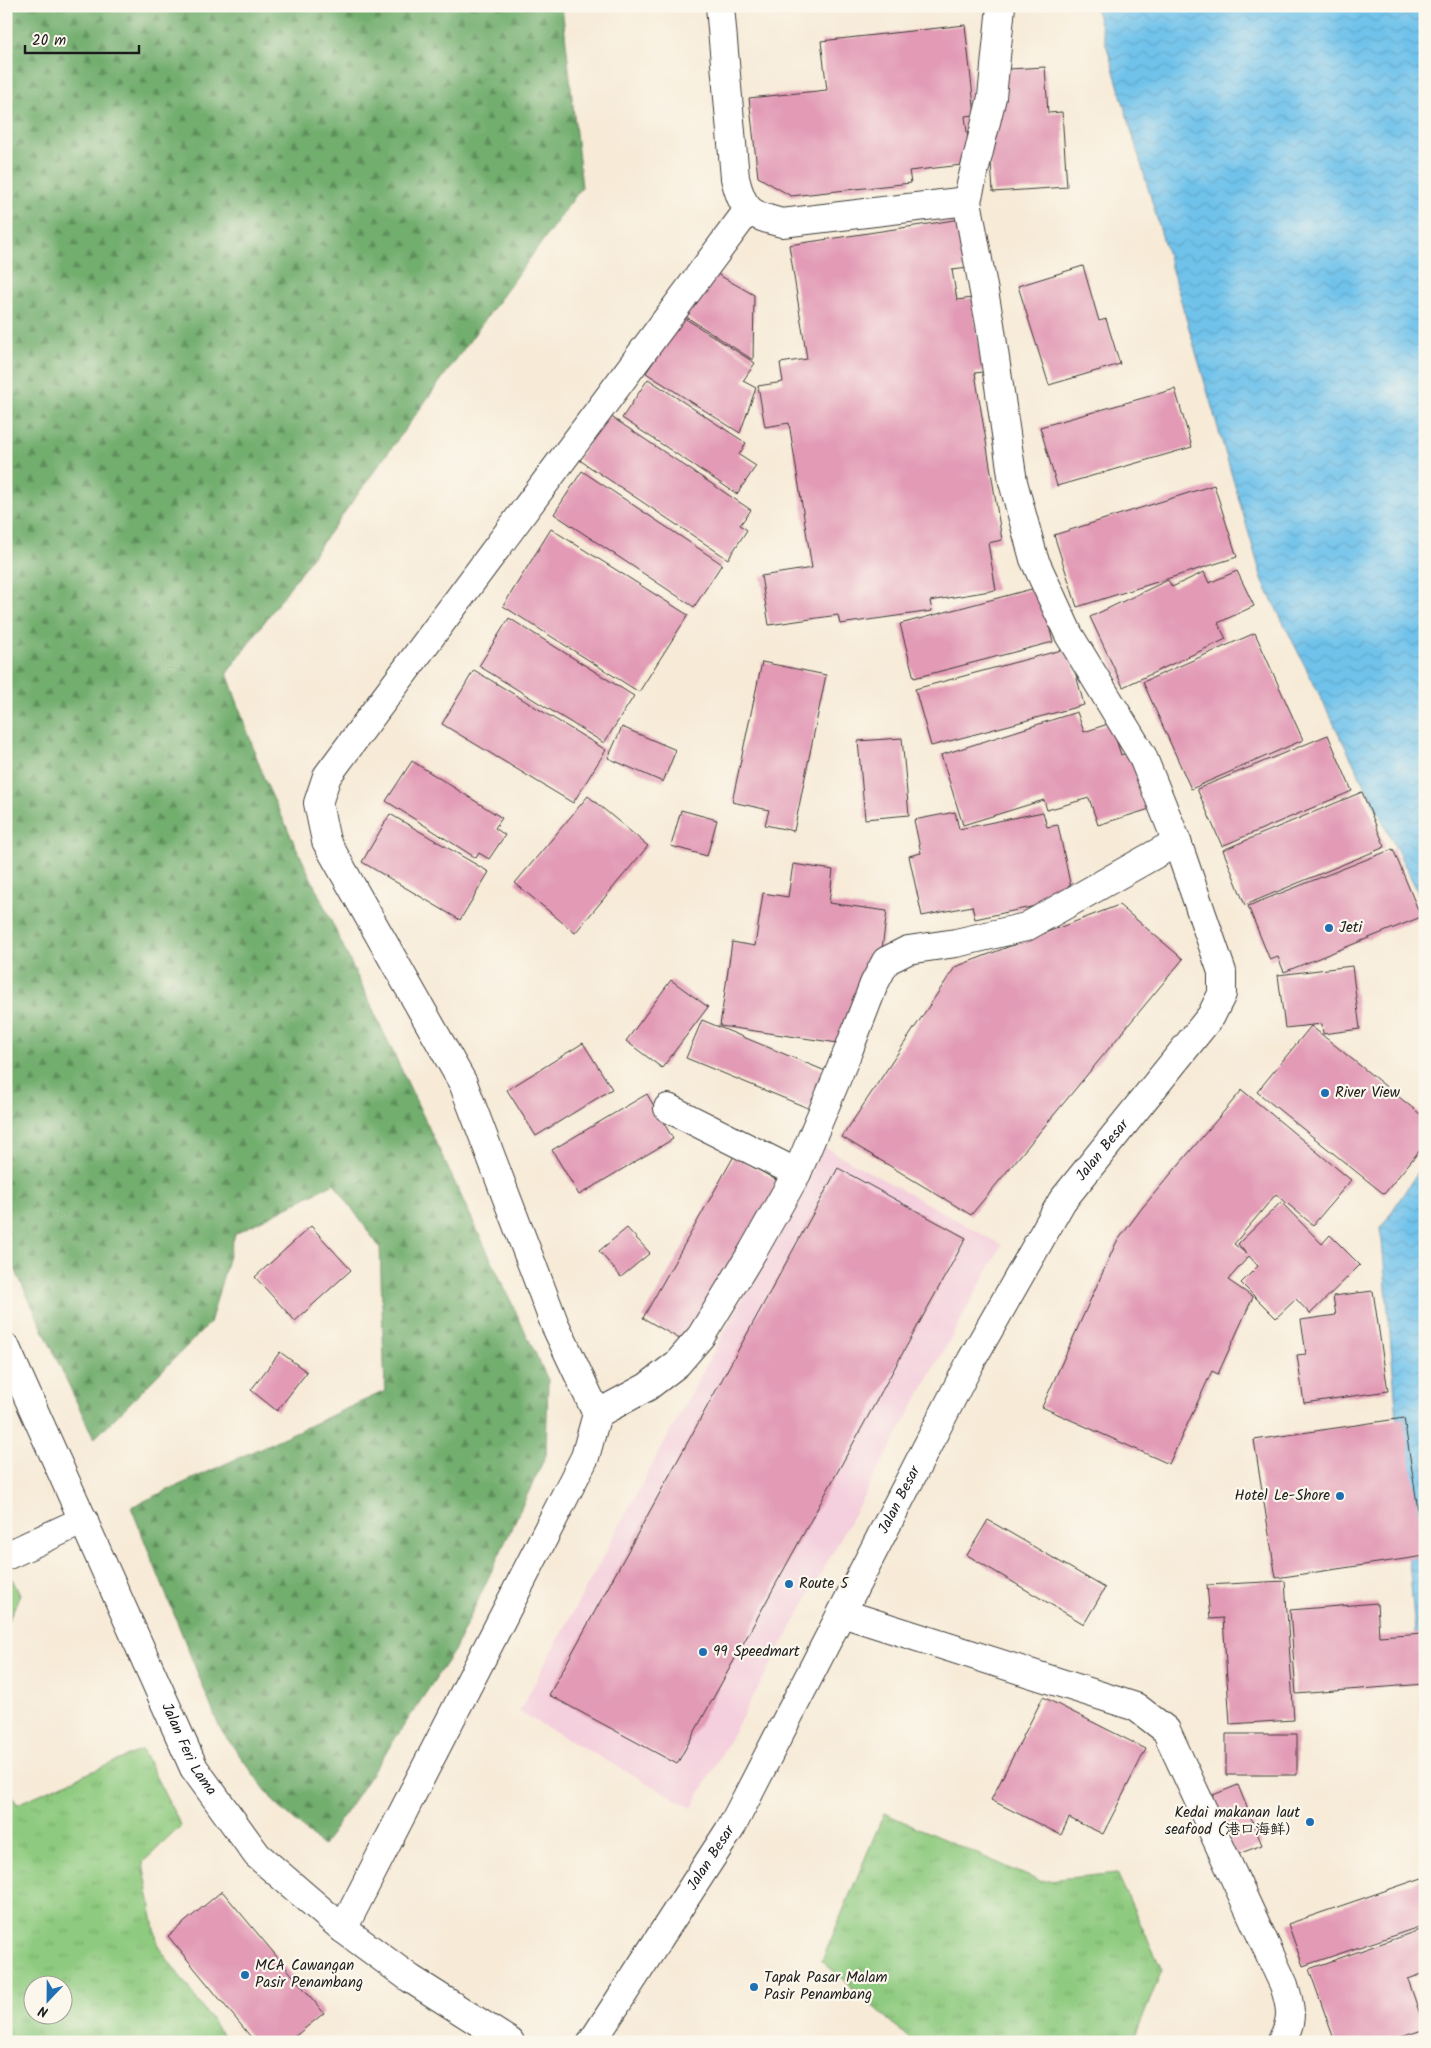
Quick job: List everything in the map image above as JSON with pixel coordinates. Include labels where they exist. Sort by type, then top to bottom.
[{"type":"street","points":[[720,6],[735,178],[740,197],[748,210],[762,218],[782,223],[966,201]]},
{"type":"street","points":[[596,1414],[647,1387],[677,1364],[701,1336],[753,1251],[797,1173],[874,984],[886,961],[908,950],[956,943],[1026,926],[1177,842],[1142,755],[1069,636],[1034,559],[1013,482],[990,324],[966,201],[992,97],[1001,6]]},
{"type":"street","points":[[343,1929],[585,1457],[596,1414],[555,1325],[463,1083],[326,841],[318,803],[327,776],[748,210]]},
{"type":"street","name":"Jalan Besar","points":[[592,2042],[732,1826],[971,1361],[1062,1201],[1211,1016],[1222,994],[1222,972],[1177,842]]},
{"type":"street","points":[[668,1108],[797,1173]]},
{"type":"street","name":"Jalan Feri Lama","points":[[6,1348],[194,1768],[257,1855],[343,1929],[411,1979],[510,2042]]},
{"type":"street","points":[[6,1556],[84,1520]]},
{"type":"street","points":[[842,1613],[1136,1707],[1166,1730],[1284,1985],[1291,2009],[1286,2033],[1281,2042]]},
{"type":"shaded area","points":[[824,1147],[1002,1245],[692,1808],[519,1712]]},
{"type":"green space","points":[[6,6],[562,6],[582,187],[227,673],[265,781],[548,1380],[546,1455],[454,1651],[323,1846],[275,1803],[220,1729],[131,1507],[385,1391],[380,1248],[334,1183],[235,1234],[210,1323],[94,1439],[6,1250]]},
{"type":"green space","points":[[6,1566],[20,1595],[6,1626]]},
{"type":"green space","points":[[142,1750],[181,1826],[143,1862],[158,1946],[226,2040],[224,2042],[6,2042],[6,1786],[17,1804]]},
{"type":"green space","points":[[884,1813],[1039,1881],[1117,1873],[1162,1970],[1133,2042],[913,2042],[822,1961]]},
{"type":"water","points":[[1095,6],[1425,6],[1425,906],[1263,582]]},
{"type":"water","points":[[1425,1161],[1425,1750],[1381,1228]]},
{"type":"building","points":[[965,25],[975,115],[965,116],[971,164],[909,171],[911,183],[791,196],[758,177],[749,98],[827,90],[821,41]]},
{"type":"building","points":[[1045,67],[1048,113],[1062,112],[1067,187],[993,192],[988,116],[991,70]]},
{"type":"building","points":[[961,219],[969,268],[952,270],[957,300],[972,298],[983,372],[975,373],[1002,540],[988,543],[996,590],[930,601],[932,611],[840,624],[838,615],[769,625],[761,576],[812,568],[789,423],[765,427],[758,386],[783,382],[780,363],[807,359],[789,245]]},
{"type":"building","points":[[1083,266],[1099,321],[1106,319],[1120,364],[1049,385],[1018,286]]},
{"type":"building","points":[[710,270],[754,295],[753,360],[685,316]]},
{"type":"building","points":[[683,317],[755,363],[743,381],[756,388],[740,433],[646,373]]},
{"type":"building","points":[[648,379],[746,443],[739,455],[756,466],[737,494],[622,418]]},
{"type":"building","points":[[1175,389],[1192,447],[1057,486],[1040,427]]},
{"type":"building","points":[[607,414],[751,510],[740,525],[747,530],[728,559],[578,459]]},
{"type":"building","points":[[582,471],[722,564],[694,607],[554,514]]},
{"type":"building","points":[[1214,485],[1237,557],[1077,607],[1054,535]]},
{"type":"building","points":[[551,529],[688,615],[639,692],[503,606]]},
{"type":"building","points":[[1237,571],[1254,606],[1218,623],[1226,639],[1123,687],[1090,617],[1168,580],[1172,587],[1204,572],[1209,583]]},
{"type":"building","points":[[1039,587],[1053,642],[914,678],[900,624]]},
{"type":"building","points":[[509,618],[634,696],[604,743],[479,666]]},
{"type":"building","points":[[1255,633],[1303,740],[1191,789],[1143,682]]},
{"type":"building","points":[[1069,648],[1084,705],[931,746],[915,689]]},
{"type":"building","points":[[762,662],[826,675],[794,831],[765,825],[769,810],[732,802]]},
{"type":"building","points":[[474,670],[606,750],[573,803],[442,724]]},
{"type":"building","points":[[1077,712],[1084,732],[1111,723],[1121,755],[1135,750],[1153,808],[1098,825],[1089,798],[1047,810],[1044,800],[963,825],[941,755]]},
{"type":"building","points":[[622,727],[676,750],[663,782],[608,758]]},
{"type":"building","points":[[1328,735],[1352,791],[1222,846],[1197,789]]},
{"type":"building","points":[[902,738],[909,815],[865,819],[858,741]]},
{"type":"building","points":[[412,761],[502,818],[495,828],[505,835],[489,859],[479,853],[476,858],[386,801]]},
{"type":"building","points":[[1362,792],[1385,847],[1245,905],[1223,850]]},
{"type":"building","points":[[588,796],[648,846],[575,933],[515,883]]},
{"type":"building","points":[[681,810],[717,820],[707,856],[671,846]]},
{"type":"building","points":[[955,812],[959,829],[1043,812],[1047,827],[1058,825],[1073,898],[975,919],[972,906],[922,916],[909,856],[921,853],[914,820]]},
{"type":"building","points":[[390,814],[489,872],[460,920],[362,862]]},
{"type":"building","points":[[1393,849],[1421,917],[1284,972],[1278,957],[1270,960],[1248,906]]},
{"type":"building","points":[[793,864],[833,870],[829,903],[887,911],[876,994],[859,1046],[720,1026],[732,942],[755,946],[763,893],[788,897]]},
{"type":"building","points":[[1119,905],[1183,959],[971,1215],[842,1137],[955,967]]},
{"type":"building","points":[[1352,966],[1360,1029],[1323,1034],[1322,1024],[1285,1028],[1278,975]]},
{"type":"building","points":[[671,980],[708,1007],[662,1068],[626,1041]]},
{"type":"building","points":[[702,1020],[840,1077],[825,1115],[686,1058]]},
{"type":"building","points":[[1311,1026],[1425,1118],[1425,1144],[1384,1194],[1257,1092]]},
{"type":"building","points":[[583,1043],[612,1089],[536,1136],[507,1090]]},
{"type":"building","points":[[1242,1090],[1351,1180],[1313,1225],[1276,1194],[1234,1244],[1247,1254],[1238,1244],[1281,1202],[1322,1244],[1330,1235],[1360,1265],[1310,1314],[1296,1299],[1276,1318],[1241,1283],[1258,1266],[1249,1256],[1228,1280],[1253,1297],[1218,1374],[1212,1371],[1169,1464],[1042,1407],[1116,1243],[1142,1208]]},
{"type":"building","points":[[647,1094],[673,1139],[579,1195],[552,1150]]},
{"type":"building","points":[[734,1156],[787,1186],[685,1342],[643,1318]]},
{"type":"building","points":[[838,1168],[966,1238],[677,1764],[549,1695]]},
{"type":"building","points":[[311,1226],[351,1270],[295,1321],[255,1277]]},
{"type":"building","points":[[627,1228],[650,1253],[621,1277],[599,1251]]},
{"type":"building","points":[[1373,1291],[1388,1391],[1304,1403],[1297,1355],[1306,1354],[1301,1320],[1336,1315],[1333,1296]]},
{"type":"building","points":[[280,1352],[307,1372],[277,1411],[251,1390]]},
{"type":"building","name":"Hotel Le-Shore","points":[[1404,1418],[1425,1556],[1276,1578],[1254,1440]]},
{"type":"building","points":[[988,1520],[1105,1588],[1084,1624],[967,1555]]},
{"type":"building","points":[[1285,1581],[1294,1720],[1230,1724],[1223,1618],[1210,1619],[1207,1585]]},
{"type":"building","points":[[1377,1603],[1379,1636],[1424,1633],[1425,1684],[1296,1694],[1290,1610]]},
{"type":"building","points":[[1043,1697],[1146,1749],[1103,1834],[1069,1818],[1061,1835],[991,1800]]},
{"type":"building","points":[[1226,1734],[1297,1734],[1297,1775],[1226,1775]]},
{"type":"building","points":[[1238,1785],[1262,1845],[1233,1856],[1208,1797]]},
{"type":"building","points":[[1425,1877],[1425,1925],[1303,1966],[1288,1924]]},
{"type":"building","name":"MCA Cawangan Pasir Penambang","points":[[222,1891],[324,2013],[288,2042],[255,2042],[168,1936]]},
{"type":"building","points":[[1425,1928],[1425,1973],[1408,1979],[1425,2029],[1387,2042],[1335,2042],[1309,1969]]},
{"type":"place","name":"Jeti","points":[[1329,928]]},
{"type":"place","name":"River View","points":[[1325,1093]]},
{"type":"place","name":"Hotel Le-Shore","points":[[1340,1496]]},
{"type":"place","name":"Route 5","points":[[789,1584]]},
{"type":"place","name":"99 Speedmart","points":[[703,1652]]},
{"type":"place","name":"Kedai makanan laut seafood (港口海鲜）","points":[[1310,1822]]},
{"type":"place","name":"MCA Cawangan Pasir Penambang","points":[[245,1975]]},
{"type":"place","name":"Tapak Pasar Malam Pasir Penambang","points":[[754,1987]]}]
